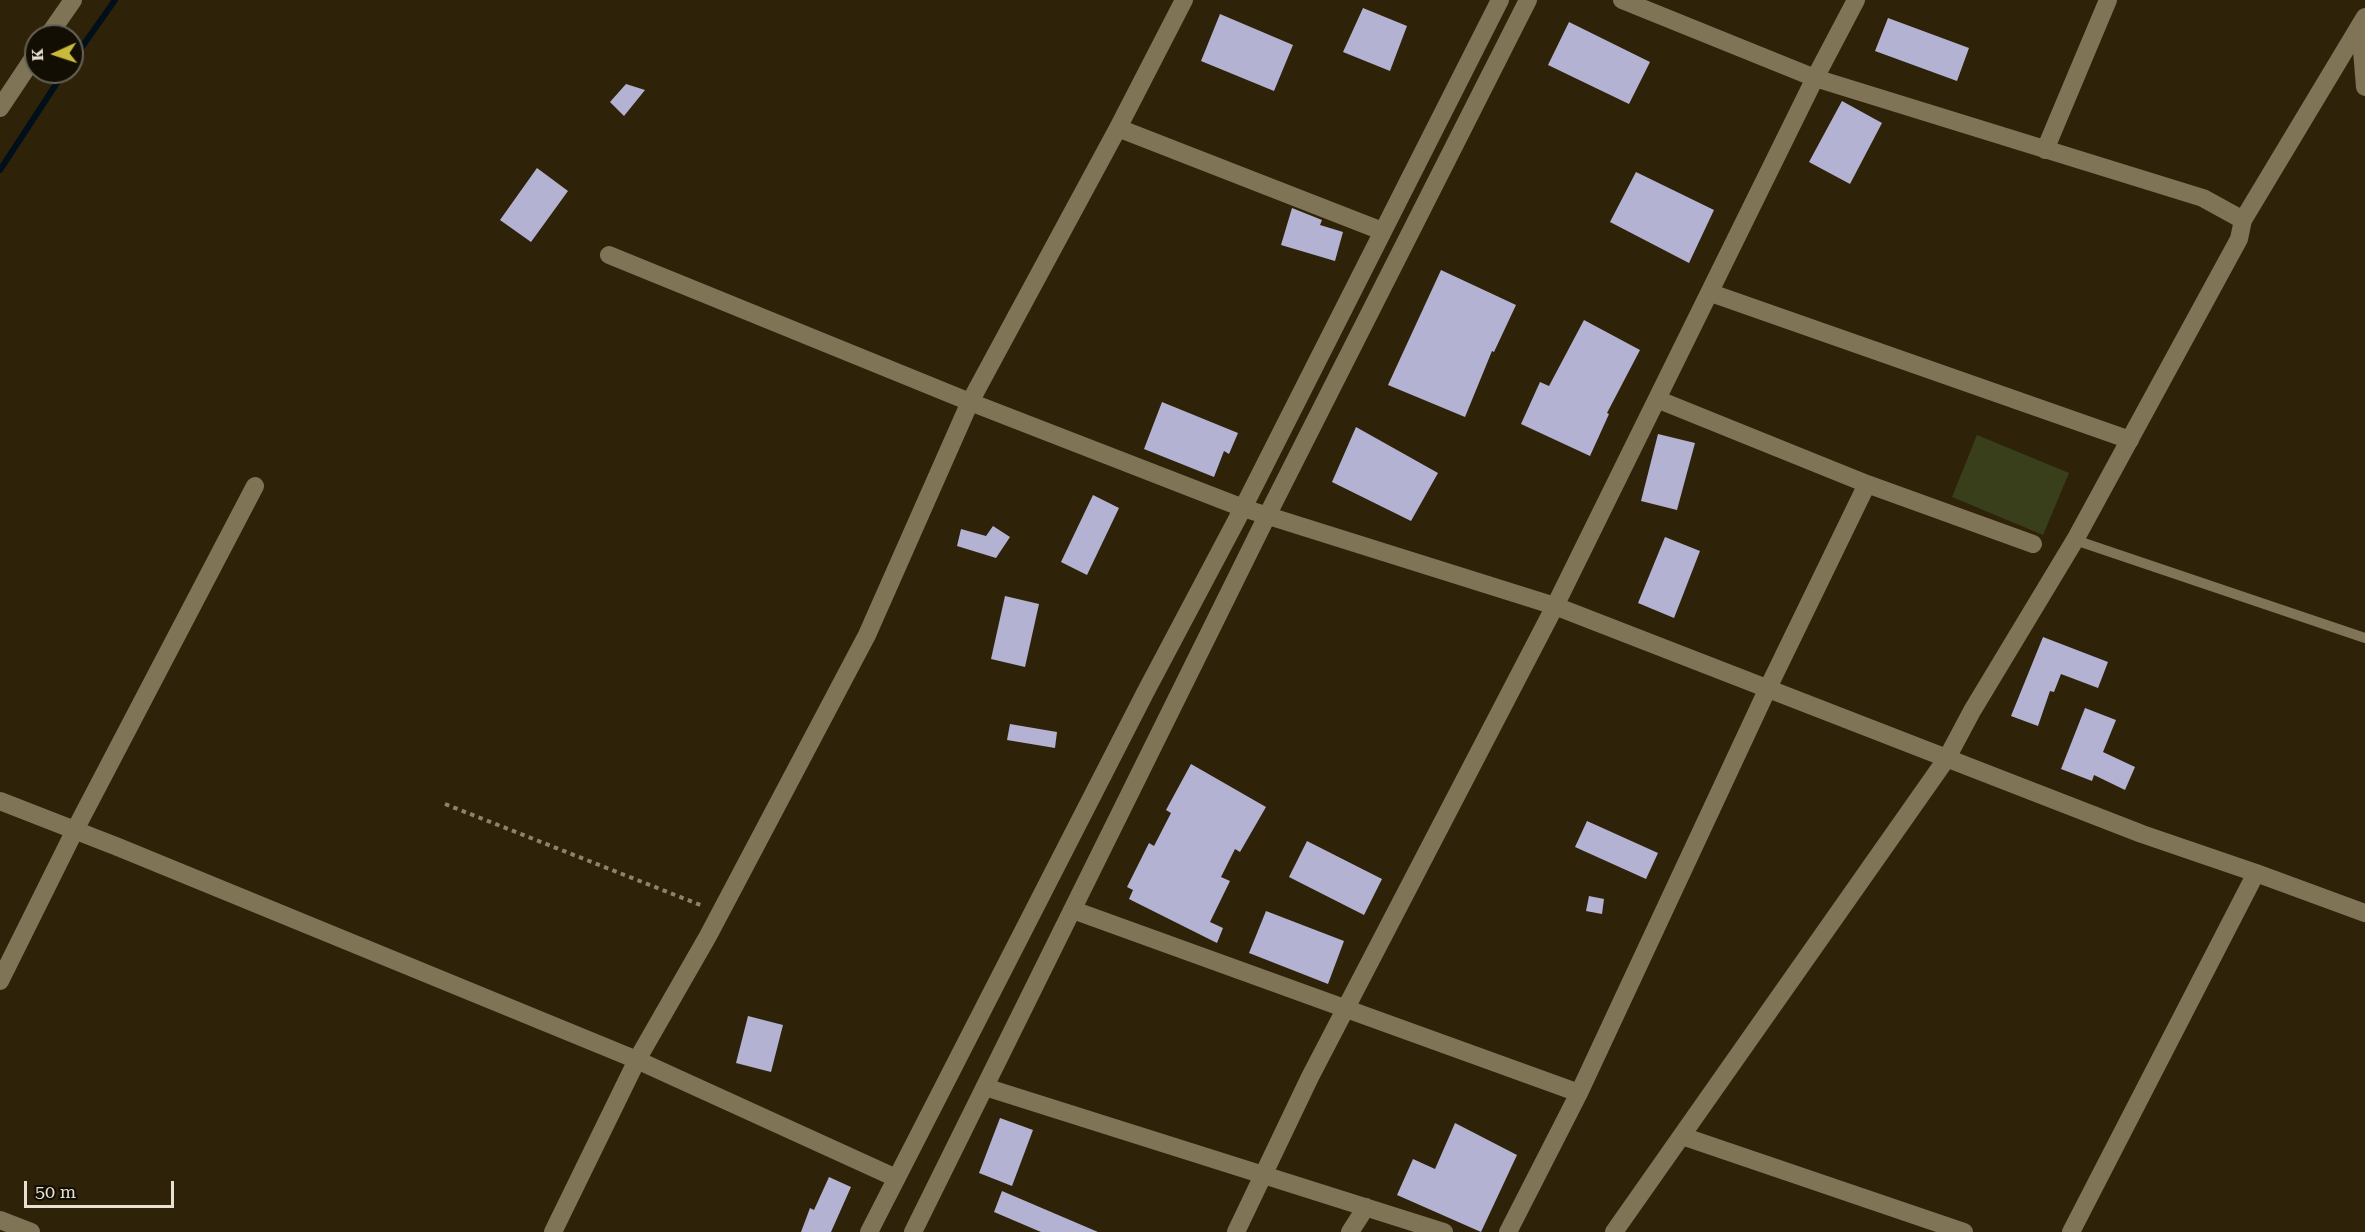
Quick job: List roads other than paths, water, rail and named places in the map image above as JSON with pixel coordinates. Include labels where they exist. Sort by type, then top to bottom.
[{"type":"street","points":[[56,24],[73,0]]},
{"type":"street","points":[[553,1232],[637,1060],[720,914],[867,635],[970,402],[1118,128],[1184,0]]},
{"type":"street","points":[[869,1232],[1145,693],[1243,508],[1500,0]]},
{"type":"street","points":[[913,1232],[1267,516],[1528,0]]},
{"type":"street","points":[[1622,0],[1815,78],[2203,198],[2243,220]]},
{"type":"street","points":[[1236,1232],[1346,1009],[1659,400],[1815,78],[1856,0]]},
{"type":"street","points":[[2045,150],[2108,0]]},
{"type":"street","points":[[1614,1232],[1947,758],[1972,711],[2075,540],[2239,239],[2243,220],[2365,17]]},
{"type":"street","points":[[2365,28],[2362,50],[2365,87]]},
{"type":"street","points":[[0,108],[24,72]]},
{"type":"street","points":[[1118,128],[1382,231]]},
{"type":"street","points":[[609,255],[970,402],[1243,508],[1555,606],[2142,834],[2365,913]]},
{"type":"street","points":[[1711,292],[2130,440]]},
{"type":"street","points":[[1659,400],[1867,484],[2033,544]]},
{"type":"street","points":[[1508,1232],[1579,1093],[1768,688],[1867,484]]},
{"type":"street","points":[[0,981],[75,830],[255,486]]},
{"type":"street","points":[[0,801],[637,1060],[896,1178]]},
{"type":"street","points":[[2071,1232],[2256,873]]},
{"type":"street","points":[[1073,910],[1579,1093]]},
{"type":"street","points":[[986,1087],[1444,1232]]},
{"type":"street","points":[[1682,1136],[1964,1232]]},
{"type":"street","points":[[1350,1232],[1366,1207]]},
{"type":"street","points":[[0,1220],[31,1232]]},
{"type":"lane","points":[[2075,540],[2365,638]]},
{"type":"waterway","points":[[84,44],[115,0]]},
{"type":"waterway","points":[[0,170],[56,84]]}]
